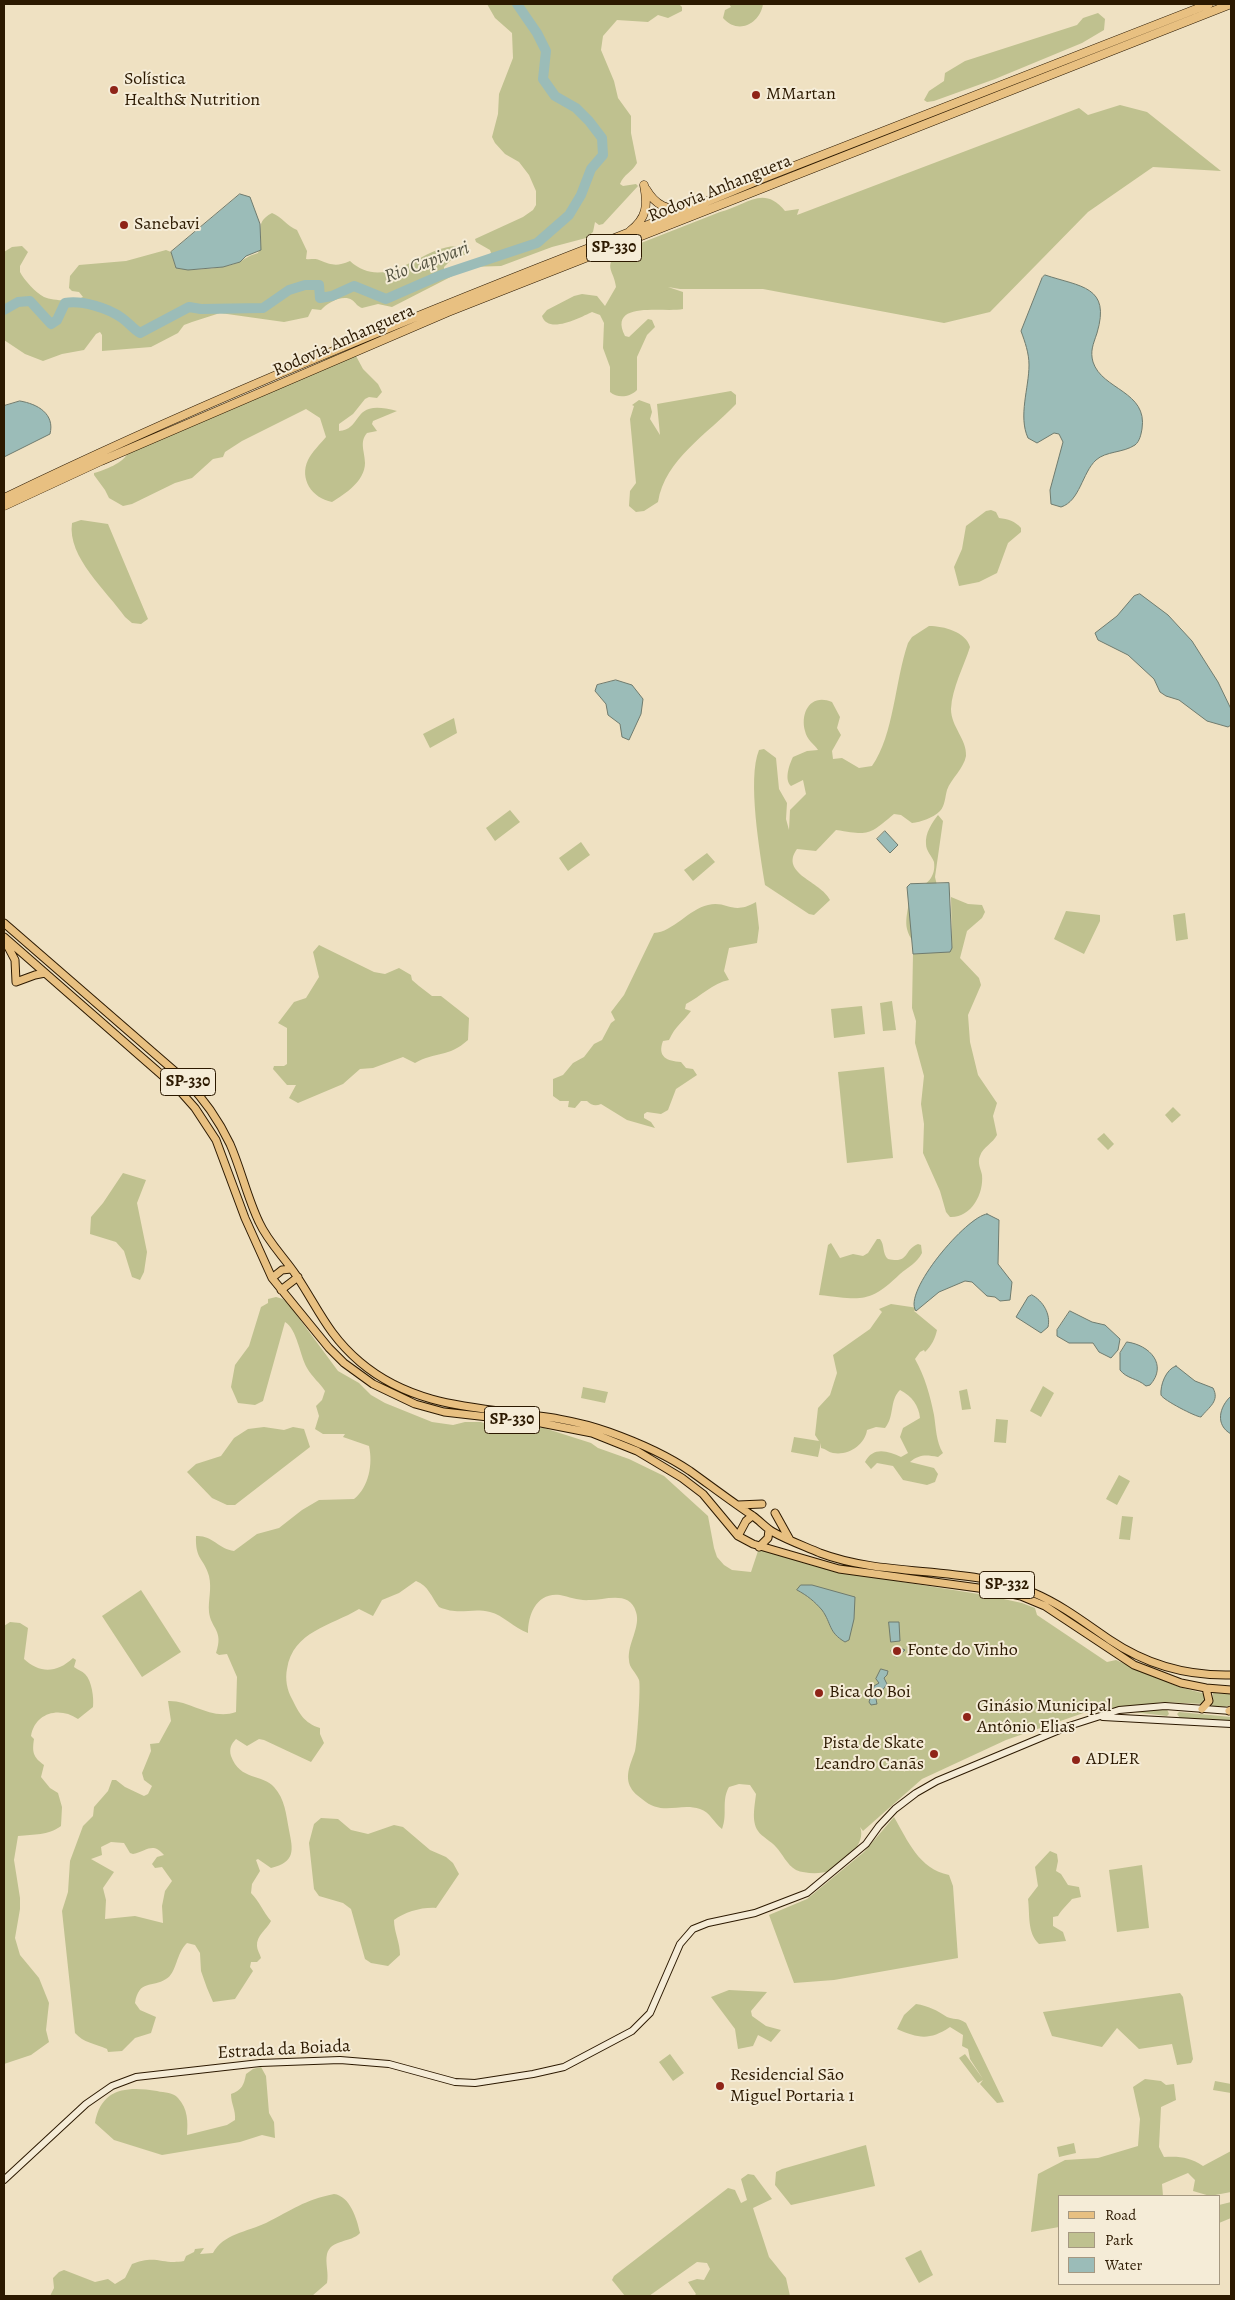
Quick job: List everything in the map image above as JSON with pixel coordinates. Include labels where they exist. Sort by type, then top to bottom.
[{"type":"highway","name":"Rodovia Anhanguera","points":[[4,498],[98,453],[344,347],[690,210],[761,179],[1209,4]]},
{"type":"highway","name":"Rodovia Anhanguera","points":[[4,506],[101,461],[226,409],[448,312],[1231,4]]},
{"type":"highway","points":[[622,236],[634,228],[644,215],[647,202],[644,185],[656,203],[663,207],[690,210]]},
{"type":"main road","name":"SP-330","points":[[4,923],[186,1081],[200,1096],[231,1146],[258,1221],[267,1237],[298,1277],[322,1320],[338,1341],[367,1369],[400,1389],[449,1405],[560,1418],[593,1426],[641,1444],[688,1470],[752,1516]]},
{"type":"main road","name":"SP-330","points":[[4,938],[179,1090],[195,1108],[216,1140],[223,1155],[245,1218],[272,1278],[344,1363],[373,1384],[415,1404],[444,1412],[566,1427],[615,1441],[660,1463],[689,1483],[720,1513],[738,1536]]},
{"type":"main road","points":[[4,938],[14,960],[16,982],[35,974],[45,973]]},
{"type":"main road","points":[[272,1278],[282,1270],[291,1269]]},
{"type":"main road","points":[[281,1290],[292,1284],[298,1277]]},
{"type":"main road","points":[[735,1505],[762,1504]]},
{"type":"main road","points":[[775,1513],[790,1540]]},
{"type":"main road","points":[[752,1516],[769,1530],[768,1538],[759,1547],[738,1536],[752,1516]]},
{"type":"main road","name":"SP-332","points":[[769,1530],[841,1560],[962,1576],[1023,1589],[1064,1608],[1112,1642],[1151,1663],[1190,1673],[1231,1675]]},
{"type":"main road","name":"SP-332","points":[[759,1547],[840,1569],[993,1590],[1021,1596],[1045,1606],[1134,1666],[1160,1676],[1206,1688],[1231,1690]]},
{"type":"main road","points":[[1202,1709],[1209,1701],[1206,1688]]},
{"type":"main road","points":[[1170,1720],[1171,1706]]},
{"type":"main road","name":"Estrada da Boiada","points":[[4,2180],[86,2104],[112,2086],[136,2076],[260,2063],[340,2060],[390,2064],[455,2082],[475,2083],[533,2074],[564,2066],[632,2031],[641,2024],[654,2003],[680,1944],[693,1929],[708,1922],[755,1913],[807,1893],[866,1844],[895,1809],[916,1793],[953,1774],[1069,1726],[1119,1710],[1171,1706],[1231,1711]]},
{"type":"main road","points":[[1099,1716],[1231,1724]]},
{"type":"green space","points":[[487,4],[679,4],[682,7],[682,11],[668,18],[658,15],[648,22],[617,20],[603,36],[601,50],[614,81],[618,98],[631,116],[631,133],[637,163],[620,184],[623,186],[636,184],[638,186],[603,224],[599,225],[595,222],[593,232],[586,238],[552,247],[501,266],[470,267],[392,307],[378,304],[362,308],[352,300],[344,298],[331,302],[321,310],[312,309],[308,317],[284,322],[220,313],[184,325],[178,333],[151,347],[102,351],[102,335],[100,332],[96,334],[84,350],[62,354],[43,361],[25,354],[4,340],[4,252],[12,247],[22,246],[28,252],[20,266],[20,272],[30,286],[44,297],[64,300],[75,300],[83,297],[79,292],[72,291],[69,288],[70,276],[79,265],[126,261],[166,250],[171,252],[176,268],[207,269],[237,263],[258,253],[262,221],[272,213],[297,230],[307,251],[306,259],[317,259],[331,264],[337,265],[350,261],[364,270],[379,272],[393,270],[449,247],[462,247],[465,255],[454,257],[444,267],[444,271],[446,271],[488,256],[491,253],[490,250],[476,242],[475,239],[523,217],[533,210],[536,205],[536,191],[529,175],[519,162],[505,154],[492,137],[498,114],[499,94],[513,58],[512,33],[495,18]]},
{"type":"green space","points":[[729,4],[763,4],[758,17],[753,22],[748,25],[735,26],[723,18],[725,10],[731,7]]},
{"type":"green space","points":[[1098,13],[1105,19],[1104,30],[1082,43],[995,79],[934,101],[927,102],[924,100],[929,91],[944,81],[945,73],[965,61],[1077,25],[1083,18]]},
{"type":"green space","points":[[1120,105],[1147,112],[1221,171],[1153,167],[1088,212],[990,312],[944,323],[763,289],[680,289],[668,287],[683,292],[683,309],[640,310],[624,317],[622,325],[625,336],[629,337],[648,319],[652,320],[655,327],[647,335],[637,357],[637,390],[627,396],[617,396],[610,392],[610,367],[603,348],[604,323],[600,315],[592,312],[558,324],[551,324],[545,321],[542,316],[547,310],[574,296],[582,294],[597,296],[605,306],[616,287],[610,266],[618,252],[754,199],[769,199],[777,203],[785,211],[799,209],[797,215],[1079,108],[1088,115]]},
{"type":"green space","points":[[333,355],[356,356],[363,369],[378,384],[382,392],[377,398],[369,397],[365,399],[353,414],[339,424],[339,431],[347,429],[364,411],[371,408],[397,411],[373,421],[372,424],[377,431],[367,433],[363,440],[365,463],[362,476],[343,495],[332,502],[313,492],[306,481],[305,474],[308,460],[326,437],[320,418],[306,409],[242,441],[225,452],[223,457],[213,459],[192,478],[175,483],[132,504],[123,506],[109,498],[94,475],[94,473],[118,463],[128,453],[226,409],[251,401]]},
{"type":"green space","points":[[731,391],[736,395],[736,404],[678,460],[662,487],[658,502],[644,511],[636,512],[629,506],[630,491],[636,483],[630,419],[634,406],[632,405],[639,400],[650,404],[652,412],[650,419],[660,435],[657,404]]},
{"type":"green space","points":[[986,511],[996,512],[999,518],[1016,524],[1021,528],[1021,532],[1008,543],[997,573],[979,582],[959,586],[954,567],[962,549],[966,526]]},
{"type":"green space","points":[[81,520],[108,524],[148,619],[141,624],[132,623],[125,617],[82,561],[72,536],[72,523]]},
{"type":"green space","points":[[929,626],[954,631],[964,637],[970,647],[956,685],[951,709],[953,722],[966,750],[965,760],[947,790],[942,809],[930,818],[912,823],[901,815],[894,814],[868,832],[855,833],[836,830],[816,851],[797,849],[793,858],[793,865],[803,877],[825,893],[830,900],[814,915],[809,914],[765,885],[754,797],[754,779],[759,750],[764,749],[776,758],[779,789],[787,803],[786,819],[789,830],[790,810],[806,794],[803,780],[791,786],[789,783],[788,772],[790,764],[793,757],[807,751],[818,750],[805,731],[804,717],[809,706],[818,700],[832,702],[840,717],[837,728],[841,735],[832,751],[833,759],[842,758],[859,768],[872,766],[885,739],[890,723],[908,643],[912,637]]},
{"type":"green space","points":[[454,718],[457,733],[430,748],[423,734]]},
{"type":"green space","points":[[510,810],[520,822],[495,841],[486,828]]},
{"type":"green space","points":[[938,815],[943,821],[935,877],[952,948],[951,897],[968,904],[982,905],[985,912],[982,918],[967,931],[960,958],[979,978],[981,985],[968,1015],[970,1042],[978,1075],[997,1103],[993,1116],[997,1135],[983,1150],[979,1159],[982,1175],[981,1190],[975,1204],[970,1209],[964,1214],[950,1217],[946,1212],[940,1191],[923,1153],[924,1124],[921,1104],[924,1076],[915,1043],[916,1021],[912,1008],[913,954],[922,953],[909,935],[906,923],[910,896],[908,885],[915,889],[927,883],[934,872],[934,862],[926,847],[926,840],[929,828]]},
{"type":"green space","points":[[581,842],[590,855],[568,871],[559,858]]},
{"type":"green space","points":[[707,853],[715,862],[693,881],[684,870]]},
{"type":"green space","points":[[756,902],[759,928],[757,943],[729,948],[724,971],[729,980],[712,987],[686,1004],[685,1009],[691,1011],[669,1040],[663,1041],[661,1051],[664,1057],[671,1061],[681,1062],[686,1068],[693,1069],[697,1075],[676,1089],[668,1110],[661,1114],[647,1112],[644,1114],[644,1118],[651,1122],[655,1128],[627,1120],[601,1104],[594,1105],[587,1101],[581,1101],[575,1108],[568,1107],[569,1101],[560,1101],[553,1096],[553,1079],[563,1075],[573,1063],[584,1057],[594,1044],[602,1040],[611,1023],[615,1020],[611,1012],[624,995],[654,933],[668,929],[701,907],[720,904],[741,908]]},
{"type":"green space","points":[[1066,911],[1100,915],[1100,921],[1084,954],[1054,939]]},
{"type":"green space","points":[[1185,913],[1188,939],[1176,941],[1173,915]]},
{"type":"green space","points":[[319,945],[374,972],[385,974],[399,968],[411,975],[412,980],[432,996],[441,996],[469,1018],[468,1040],[454,1050],[422,1059],[415,1063],[403,1057],[373,1068],[360,1069],[343,1084],[298,1103],[289,1098],[296,1085],[287,1085],[273,1069],[274,1066],[284,1066],[287,1064],[287,1028],[278,1023],[294,1002],[306,998],[319,977],[313,952]]},
{"type":"green space","points":[[892,1001],[896,1030],[883,1031],[880,1003]]},
{"type":"green space","points":[[862,1006],[865,1034],[834,1038],[831,1009]]},
{"type":"green space","points":[[884,1067],[893,1158],[847,1163],[838,1072]]},
{"type":"green space","points":[[1173,1107],[1181,1115],[1172,1123],[1165,1115]]},
{"type":"green space","points":[[1104,1133],[1114,1144],[1108,1150],[1097,1139]]},
{"type":"green space","points":[[123,1173],[146,1180],[137,1203],[147,1252],[144,1272],[140,1280],[132,1277],[124,1251],[116,1242],[90,1234],[91,1217]]},
{"type":"green space","points":[[877,1239],[882,1241],[885,1255],[888,1259],[900,1260],[918,1244],[921,1245],[922,1253],[915,1262],[889,1284],[871,1295],[863,1298],[844,1298],[819,1295],[828,1245],[831,1243],[840,1258],[853,1254],[863,1256],[868,1253]]},
{"type":"green space","points":[[276,1297],[283,1299],[338,1371],[359,1383],[371,1395],[385,1403],[432,1422],[453,1425],[465,1422],[481,1422],[504,1431],[521,1427],[544,1428],[591,1443],[598,1448],[629,1459],[664,1476],[708,1516],[717,1557],[732,1570],[751,1572],[759,1548],[846,1573],[985,1595],[1022,1603],[1035,1608],[1037,1615],[1107,1662],[1116,1660],[1179,1687],[1206,1694],[1206,1700],[1204,1704],[1163,1702],[1096,1712],[1092,1710],[1006,1740],[922,1779],[863,1831],[860,1827],[860,1840],[853,1853],[836,1868],[822,1873],[804,1872],[793,1868],[774,1845],[758,1831],[754,1818],[756,1794],[750,1785],[739,1784],[729,1787],[725,1797],[722,1829],[703,1810],[692,1807],[657,1807],[642,1799],[632,1789],[628,1774],[636,1746],[639,1680],[629,1663],[630,1648],[637,1618],[633,1605],[628,1601],[616,1598],[582,1600],[560,1595],[545,1597],[535,1606],[532,1612],[528,1633],[490,1612],[477,1610],[453,1611],[439,1607],[427,1589],[416,1581],[399,1593],[382,1600],[373,1616],[359,1609],[315,1631],[297,1646],[291,1656],[286,1677],[289,1692],[303,1717],[314,1726],[320,1728],[320,1734],[324,1743],[311,1762],[264,1740],[259,1739],[247,1746],[236,1739],[232,1745],[231,1756],[240,1770],[269,1783],[281,1797],[286,1813],[292,1849],[289,1859],[271,1868],[258,1859],[256,1860],[260,1871],[252,1884],[251,1893],[271,1921],[257,1942],[257,1949],[261,1958],[257,1962],[251,1962],[250,1967],[253,1971],[235,1999],[213,2002],[201,1971],[200,1953],[195,1945],[187,1943],[183,1947],[170,1976],[161,1982],[143,1987],[137,1995],[135,2003],[140,2010],[156,2017],[151,2033],[135,2038],[122,2051],[108,2052],[107,2049],[86,2041],[75,2033],[62,1911],[68,1892],[70,1861],[83,1826],[93,1816],[94,1807],[108,1791],[112,1780],[116,1780],[125,1787],[144,1796],[148,1794],[152,1786],[144,1780],[142,1773],[151,1751],[150,1744],[159,1743],[171,1721],[168,1701],[218,1714],[236,1712],[237,1677],[227,1654],[219,1655],[216,1653],[219,1639],[209,1612],[210,1581],[207,1570],[198,1554],[196,1536],[202,1536],[224,1548],[234,1551],[257,1534],[279,1528],[302,1510],[319,1500],[354,1499],[363,1488],[369,1475],[369,1446],[343,1437],[345,1434],[323,1434],[315,1429],[319,1416],[316,1406],[322,1400],[325,1391],[307,1368],[293,1330],[285,1322],[263,1401],[255,1405],[238,1403],[231,1387],[235,1365],[249,1346],[261,1307],[268,1303],[268,1299]],"holes":[[[111,1842],[124,1843],[130,1853],[133,1854],[153,1848],[164,1855],[157,1857],[152,1864],[155,1868],[162,1867],[172,1881],[165,1891],[162,1906],[163,1923],[135,1916],[105,1919],[106,1900],[103,1888],[114,1872],[91,1859],[102,1855],[101,1847]]]},
{"type":"green space","points":[[891,1304],[918,1308],[914,1311],[937,1330],[930,1347],[925,1352],[924,1350],[920,1352],[915,1359],[929,1393],[938,1439],[943,1453],[938,1457],[920,1456],[910,1462],[934,1468],[938,1474],[935,1482],[927,1485],[903,1480],[893,1466],[877,1463],[871,1469],[865,1462],[868,1457],[876,1452],[891,1453],[901,1457],[908,1453],[900,1437],[903,1428],[920,1418],[914,1402],[900,1390],[894,1399],[890,1419],[885,1428],[876,1427],[867,1430],[859,1445],[850,1451],[833,1453],[821,1448],[821,1443],[818,1457],[791,1452],[794,1437],[819,1441],[815,1435],[818,1408],[830,1395],[837,1373],[833,1355],[870,1329],[882,1312],[879,1309]]},
{"type":"green space","points":[[1043,1386],[1054,1393],[1041,1417],[1030,1411]]},
{"type":"green space","points":[[583,1387],[608,1392],[605,1403],[581,1398]]},
{"type":"green space","points":[[967,1389],[971,1409],[962,1410],[959,1391]]},
{"type":"green space","points":[[996,1419],[1008,1420],[1006,1443],[994,1442]]},
{"type":"green space","points":[[264,1427],[284,1430],[293,1427],[304,1429],[310,1447],[235,1505],[227,1505],[212,1498],[187,1472],[196,1464],[221,1456],[234,1438],[248,1429]]},
{"type":"green space","points":[[1119,1475],[1130,1481],[1117,1505],[1106,1499]]},
{"type":"green space","points":[[1122,1516],[1133,1517],[1130,1540],[1119,1539]]},
{"type":"green space","points":[[141,1590],[181,1652],[142,1677],[102,1616]]},
{"type":"green space","points":[[10,1622],[20,1623],[28,1628],[24,1659],[30,1664],[48,1670],[61,1667],[73,1658],[76,1660],[74,1667],[85,1674],[89,1681],[92,1690],[93,1707],[78,1719],[63,1713],[49,1714],[37,1722],[31,1736],[34,1739],[34,1754],[44,1765],[41,1777],[50,1788],[58,1793],[62,1807],[61,1826],[46,1833],[18,1836],[14,1860],[20,1909],[15,1938],[20,1955],[39,1978],[49,2003],[46,2030],[49,2042],[31,2055],[4,2064],[4,1626]]},
{"type":"green space","points":[[1213,1693],[1231,1694],[1231,1705],[1225,1707],[1212,1706]]},
{"type":"green space","points":[[1167,1709],[1169,1714],[1167,1716],[1133,1712]]},
{"type":"green space","points":[[1179,1712],[1231,1717],[1231,1722],[1180,1718],[1177,1714]]},
{"type":"green space","points":[[894,1817],[922,1860],[939,1872],[949,1875],[953,1886],[958,1958],[834,1980],[794,1983],[769,1915],[807,1899],[864,1852]]},
{"type":"green space","points":[[321,1818],[338,1819],[351,1830],[368,1834],[394,1825],[403,1827],[430,1850],[446,1857],[453,1863],[459,1874],[436,1908],[414,1911],[394,1920],[400,1955],[388,1966],[371,1963],[365,1959],[351,1909],[343,1903],[319,1896],[314,1889],[309,1843],[314,1824]]},
{"type":"green space","points":[[1050,1851],[1057,1854],[1056,1871],[1061,1874],[1068,1885],[1079,1887],[1081,1897],[1072,1899],[1058,1916],[1053,1917],[1053,1926],[1063,1932],[1066,1941],[1039,1944],[1035,1940],[1031,1929],[1028,1899],[1038,1886],[1035,1867]]},
{"type":"green space","points":[[1142,1865],[1149,1928],[1117,1932],[1109,1870]]},
{"type":"green space","points":[[729,1990],[767,1992],[751,2011],[752,2016],[766,2026],[781,2030],[771,2042],[758,2035],[753,2046],[738,2049],[735,2029],[711,1997]]},
{"type":"green space","points":[[1180,1993],[1183,1997],[1193,2059],[1191,2063],[1177,2065],[1172,2044],[1139,2049],[1117,2028],[1102,2047],[1052,2036],[1043,2012]]},
{"type":"green space","points":[[916,2004],[929,2007],[947,2017],[966,2023],[1004,2102],[997,2103],[980,2084],[983,2080],[978,2083],[959,2058],[965,2054],[983,2079],[970,2059],[968,2049],[962,2046],[963,2035],[950,2027],[936,2034],[924,2037],[897,2029],[904,2015]]},
{"type":"green space","points":[[670,2054],[684,2073],[673,2081],[659,2062]]},
{"type":"green space","points":[[261,2067],[266,2076],[269,2113],[274,2122],[275,2138],[262,2135],[240,2142],[162,2155],[114,2140],[95,2123],[98,2111],[109,2096],[117,2092],[136,2089],[176,2096],[186,2111],[187,2135],[227,2125],[235,2120],[231,2094],[242,2087],[246,2074],[253,2069]]},
{"type":"green space","points":[[1145,2079],[1161,2081],[1166,2085],[1174,2084],[1176,2100],[1161,2107],[1159,2147],[1164,2157],[1184,2158],[1203,2166],[1231,2151],[1231,2192],[1207,2195],[1193,2191],[1195,2180],[1188,2173],[1162,2184],[1163,2195],[1058,2195],[1058,2227],[1031,2232],[1038,2174],[1065,2160],[1098,2158],[1138,2146],[1140,2119],[1133,2087]]},
{"type":"green space","points":[[1215,2081],[1231,2084],[1231,2093],[1213,2090]]},
{"type":"green space","points":[[1074,2143],[1076,2153],[1059,2157],[1057,2147]]},
{"type":"green space","points":[[866,2145],[875,2186],[791,2205],[775,2185],[776,2172],[782,2169]]},
{"type":"green space","points":[[748,2174],[754,2175],[772,2199],[753,2208],[769,2257],[786,2278],[790,2296],[694,2296],[696,2294],[688,2282],[697,2279],[704,2280],[710,2269],[707,2263],[697,2262],[649,2296],[625,2296],[612,2280],[614,2276],[728,2188],[735,2190],[741,2203],[747,2200],[741,2179]]},
{"type":"green space","points":[[334,2194],[344,2199],[352,2209],[360,2233],[337,2243],[329,2249],[327,2254],[327,2283],[312,2296],[50,2296],[54,2288],[53,2278],[64,2270],[95,2282],[108,2279],[115,2284],[125,2278],[132,2264],[147,2260],[184,2261],[186,2256],[194,2252],[195,2249],[204,2248],[200,2254],[213,2253],[223,2242],[236,2234],[266,2223],[306,2202]]},
{"type":"green space","points":[[1231,2202],[1231,2218],[1220,2223],[1220,2205]]},
{"type":"green space","points":[[921,2250],[933,2275],[919,2283],[905,2258]]},
{"type":"water","points":[[240,194],[250,197],[260,224],[261,250],[246,256],[240,262],[223,267],[188,270],[176,268],[171,252]]},
{"type":"water","points":[[1045,275],[1081,286],[1096,297],[1100,306],[1100,318],[1092,348],[1093,362],[1105,379],[1132,398],[1142,416],[1142,431],[1137,443],[1130,448],[1105,455],[1096,460],[1087,472],[1073,499],[1061,507],[1051,504],[1050,490],[1063,442],[1059,434],[1054,433],[1037,443],[1028,438],[1024,421],[1029,365],[1028,352],[1021,331],[1042,278]]},
{"type":"water","points":[[20,401],[39,407],[44,411],[50,421],[50,434],[4,457],[4,406]]},
{"type":"water","points":[[1140,594],[1168,615],[1192,641],[1218,682],[1231,709],[1231,725],[1228,727],[1207,721],[1179,700],[1166,696],[1160,692],[1154,679],[1128,655],[1098,640],[1095,633],[1117,616],[1134,596]]},
{"type":"water","points":[[616,680],[632,685],[643,699],[641,714],[629,740],[622,737],[620,724],[608,715],[606,704],[595,691],[597,685]]},
{"type":"water","points":[[885,831],[898,845],[890,853],[877,839]]},
{"type":"water","points":[[949,883],[952,948],[950,952],[913,954],[907,887],[910,884]]},
{"type":"water","points":[[987,1214],[999,1220],[998,1264],[1012,1282],[1010,1300],[1000,1301],[995,1297],[987,1296],[972,1282],[965,1281],[939,1292],[916,1311],[914,1301],[918,1288],[927,1272],[966,1227]]},
{"type":"water","points":[[1032,1295],[1043,1304],[1048,1317],[1048,1327],[1041,1333],[1016,1317],[1028,1297]]},
{"type":"water","points":[[1070,1311],[1092,1322],[1105,1325],[1120,1339],[1118,1350],[1111,1358],[1099,1352],[1093,1343],[1069,1343],[1057,1336],[1057,1330]]},
{"type":"water","points":[[1127,1342],[1143,1347],[1154,1357],[1157,1363],[1157,1370],[1155,1378],[1150,1385],[1146,1386],[1120,1370],[1120,1353]]},
{"type":"water","points":[[1176,1366],[1195,1381],[1213,1388],[1215,1393],[1214,1400],[1201,1417],[1167,1401],[1161,1395],[1164,1378],[1169,1370]]},
{"type":"water","points":[[1231,1396],[1231,1434],[1223,1426],[1220,1416],[1224,1405]]},
{"type":"water","points":[[801,1585],[812,1585],[855,1597],[854,1619],[849,1640],[845,1642],[836,1635],[822,1610],[811,1599],[797,1590]]},
{"type":"water","points":[[889,1622],[899,1622],[900,1641],[891,1642]]},
{"type":"water","name":"Fonte do Vinho","points":[[897,1646],[905,1650],[897,1657],[891,1651]]},
{"type":"water","points":[[881,1669],[888,1671],[884,1678],[887,1684],[876,1699],[877,1704],[871,1705],[869,1702],[874,1686],[879,1683],[876,1679]]},
{"type":"waterway","name":"Rio Capivari","points":[[4,310],[18,302],[30,301],[51,324],[57,320],[65,303],[87,304],[116,314],[140,333],[189,307],[201,309],[263,308],[289,290],[305,285],[319,285],[320,298],[332,296],[354,286],[386,299],[441,275],[537,243],[569,215],[581,195],[591,169],[603,155],[602,138],[576,108],[555,96],[543,79],[546,51],[537,33],[517,4]]},
{"type":"place","name":"Solística Health& Nutrition","points":[[114,90]]},
{"type":"place","name":"MMartan","points":[[756,95]]},
{"type":"place","name":"Sanebavi","points":[[124,225]]},
{"type":"place","name":"Fonte do Vinho","points":[[897,1651]]},
{"type":"place","name":"Bica do Boi","points":[[819,1693]]},
{"type":"place","name":"Ginásio Municipal Antônio Elias","points":[[967,1717]]},
{"type":"place","name":"Pista de Skate Leandro Canãs","points":[[934,1754]]},
{"type":"place","name":"ADLER","points":[[1076,1760]]},
{"type":"place","name":"Residencial São Miguel Portaria 1","points":[[720,2086]]}]
